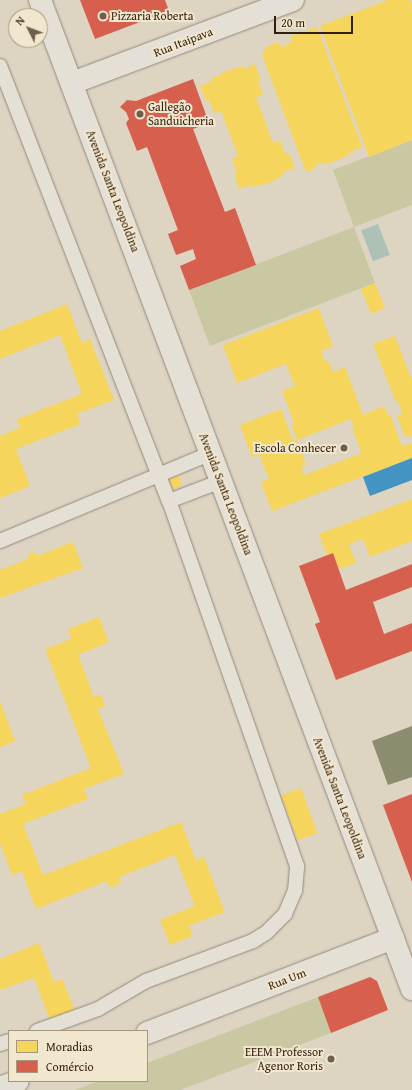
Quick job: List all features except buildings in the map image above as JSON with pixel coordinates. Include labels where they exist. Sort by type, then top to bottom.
[{"type":"street","name":"Avenida Santa Leopoldina","points":[[40,0],[393,938],[410,975]]},
{"type":"street","name":"Rua Itaipava","points":[[72,83],[293,0]]},
{"type":"street","name":"Rua Um","points":[[148,1033],[393,938]]},
{"type":"street","points":[[0,1088],[15,1082]]},
{"type":"lane","points":[[0,66],[169,501],[297,866],[295,891],[285,914],[266,933],[253,941],[146,981],[98,1009],[40,1030]]},
{"type":"lane","points":[[0,541],[211,453]]},
{"type":"lane","points":[[169,501],[221,481]]},
{"type":"shaded area","points":[[412,140],[412,205],[354,227],[333,170]]},
{"type":"shaded area","points":[[378,224],[390,255],[373,261],[361,230]]},
{"type":"shaded area","points":[[354,227],[375,283],[210,346],[189,290]]},
{"type":"shaded area","points":[[318,997],[331,1033],[180,1090],[75,1090],[96,1082],[148,1082],[148,1063]]},
{"type":"place","name":"Pizzaria Roberta","points":[[103,16]]},
{"type":"place","name":"Gallegão Sanduicheria","points":[[140,114]]},
{"type":"place","name":"Escola Conhecer","points":[[344,448]]},
{"type":"place","name":"EEEM Professor Agenor Roris","points":[[331,1059]]}]
